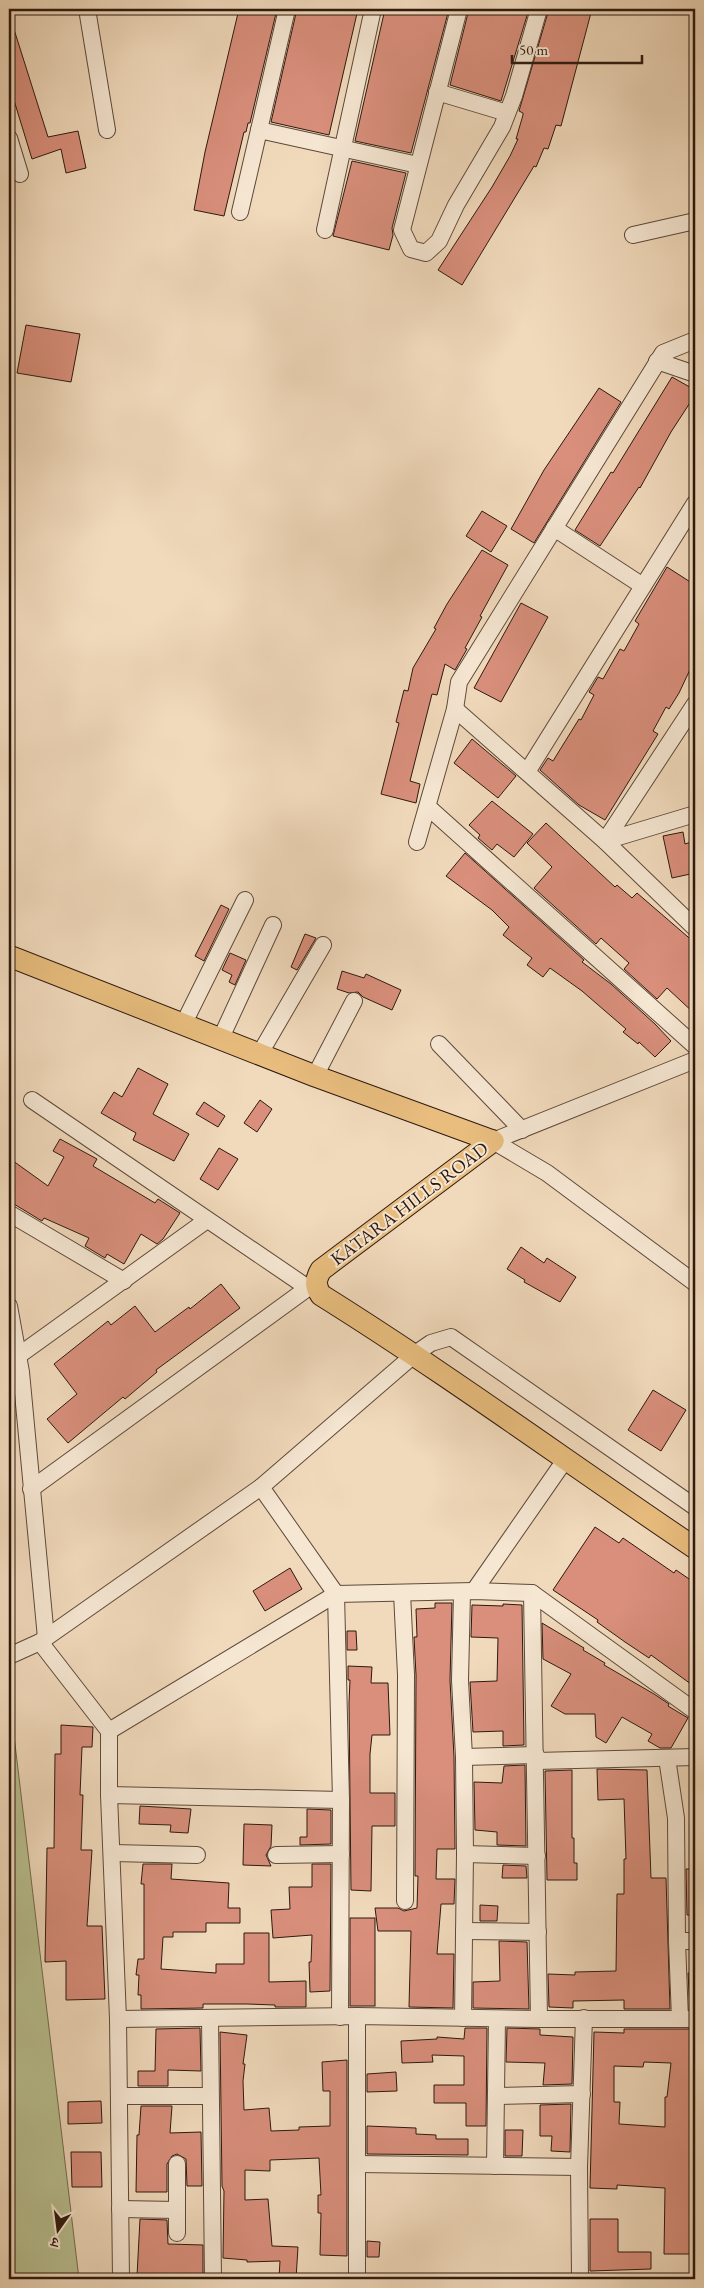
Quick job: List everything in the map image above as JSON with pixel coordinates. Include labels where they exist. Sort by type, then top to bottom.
[{"type":"main road","name":"KATARA HILLS ROAD","points":[[9,956],[220,1040],[493,1141]]},
{"type":"main road","name":"KATARA HILLS ROAD","points":[[493,1141],[321,1270],[312,1285],[321,1295],[415,1354],[565,1460],[695,1548]]},
{"type":"street","points":[[87,9],[106,130]]},
{"type":"street","points":[[240,212],[287,9]]},
{"type":"street","points":[[325,230],[372,9]]},
{"type":"street","points":[[459,9],[402,230],[411,249],[426,253],[439,240],[456,205],[502,127],[508,114],[539,9]]},
{"type":"street","points":[[437,92],[508,114]]},
{"type":"street","points":[[259,130],[418,165]]},
{"type":"street","points":[[9,138],[20,174]]},
{"type":"street","points":[[633,235],[695,221]]},
{"type":"street","points":[[417,842],[455,709],[459,682],[662,353],[695,340]]},
{"type":"street","points":[[657,362],[695,374]]},
{"type":"street","points":[[527,772],[695,503]]},
{"type":"street","points":[[554,528],[643,586]]},
{"type":"street","points":[[605,841],[695,704]]},
{"type":"street","points":[[455,709],[605,841],[695,928]]},
{"type":"street","points":[[428,806],[695,1046]]},
{"type":"street","points":[[605,841],[695,814]]},
{"type":"street","points":[[183,1025],[245,900]]},
{"type":"street","points":[[220,1040],[273,924]]},
{"type":"street","points":[[259,1054],[323,945]]},
{"type":"street","points":[[315,1076],[354,1001]]},
{"type":"street","points":[[439,1044],[522,1130]]},
{"type":"street","points":[[493,1141],[695,1060]]},
{"type":"street","points":[[31,1489],[312,1285],[208,1220],[32,1100]]},
{"type":"street","points":[[493,1141],[547,1173],[695,1283]]},
{"type":"street","points":[[12,1215],[124,1281]]},
{"type":"street","points":[[18,1356],[208,1220]]},
{"type":"street","points":[[9,1306],[18,1356],[43,1640],[109,1731],[109,1794],[113,1853],[118,2019],[121,2279]]},
{"type":"street","points":[[9,1656],[43,1640],[261,1487],[431,1342],[451,1338],[695,1507]]},
{"type":"street","points":[[463,2018],[466,1854],[460,1680],[468,1592],[565,1460]]},
{"type":"street","points":[[261,1487],[336,1594],[341,1800],[340,2017]]},
{"type":"street","points":[[402,1593],[406,1674],[405,1902]]},
{"type":"street","points":[[532,1593],[539,2019]]},
{"type":"street","points":[[109,1731],[336,1594],[532,1593],[695,1711]]},
{"type":"street","points":[[464,1756],[536,1758],[695,1757]]},
{"type":"street","points":[[118,2019],[357,2016],[497,2019],[688,2019],[677,1941],[676,1818],[667,1758]]},
{"type":"street","points":[[109,1794],[341,1800]]},
{"type":"street","points":[[113,1853],[197,1855]]},
{"type":"street","points":[[276,1855],[341,1854]]},
{"type":"street","points":[[466,1854],[537,1856]]},
{"type":"street","points":[[464,1931],[538,1932]]},
{"type":"street","points":[[677,1941],[695,1941]]},
{"type":"street","points":[[357,2016],[358,2279]]},
{"type":"street","points":[[210,2018],[210,2096],[213,2131],[212,2279]]},
{"type":"street","points":[[580,2279],[579,2167],[584,2018]]},
{"type":"street","points":[[495,2166],[497,2019]]},
{"type":"street","points":[[496,2096],[582,2094]]},
{"type":"street","points":[[119,2096],[210,2096]]},
{"type":"street","points":[[177,2234],[178,2164]]},
{"type":"street","points":[[358,2164],[579,2167]]},
{"type":"street","points":[[120,2209],[177,2210]]},
{"type":"green space","points":[[9,1694],[79,2279],[9,2279]]},
{"type":"building","points":[[239,9],[277,9],[250,123],[248,123],[246,132],[244,132],[224,216],[194,210],[205,152]]},
{"type":"building","points":[[297,9],[358,9],[329,135],[271,122]]},
{"type":"building","points":[[385,9],[449,9],[411,153],[355,141]]},
{"type":"building","points":[[469,9],[529,9],[501,101],[450,85]]},
{"type":"building","points":[[549,9],[592,9],[561,126],[556,125],[548,149],[544,148],[536,167],[534,166],[462,285],[438,270],[492,187],[518,139],[516,139],[523,115],[519,111]]},
{"type":"building","points":[[9,23],[12,23],[48,137],[78,131],[86,168],[66,173],[61,149],[32,159],[9,84]]},
{"type":"building","points":[[352,161],[406,173],[392,228],[393,235],[389,250],[333,236]]},
{"type":"building","points":[[26,325],[80,334],[71,382],[17,373]]},
{"type":"building","points":[[672,377],[695,390],[695,395],[671,432],[640,488],[600,546],[575,530],[611,472],[613,473]]},
{"type":"building","points":[[599,388],[621,402],[534,543],[511,529],[544,470]]},
{"type":"building","points":[[482,511],[507,526],[491,552],[466,536]]},
{"type":"building","points":[[482,550],[508,565],[480,616],[482,617],[455,670],[445,664],[437,695],[432,694],[410,781],[420,784],[416,803],[381,794],[399,723],[396,722],[404,690],[408,691],[413,668],[436,629],[434,628],[447,604]]},
{"type":"building","points":[[667,567],[695,585],[695,659],[679,693],[669,709],[666,707],[653,731],[658,734],[605,820],[579,805],[540,770],[548,758],[553,761],[579,719],[581,720],[594,695],[589,692],[598,677],[603,679],[620,649],[624,651],[639,624],[635,621]]},
{"type":"building","points":[[521,603],[548,617],[501,702],[474,688]]},
{"type":"building","points":[[472,739],[516,776],[498,798],[454,763]]},
{"type":"building","points":[[492,801],[533,834],[514,857],[497,844],[492,850],[478,838],[480,835],[469,825]]},
{"type":"building","points":[[546,823],[615,887],[617,885],[632,898],[637,893],[695,943],[695,1014],[667,988],[657,999],[624,969],[629,963],[601,938],[596,944],[534,888],[552,867],[527,843]]},
{"type":"building","points":[[683,832],[685,844],[691,842],[695,873],[672,878],[663,836]]},
{"type":"building","points":[[465,853],[584,960],[582,962],[611,984],[655,1024],[671,1041],[655,1057],[639,1042],[638,1044],[623,1032],[626,1029],[582,991],[550,968],[543,977],[527,965],[532,958],[503,935],[509,927],[492,910],[446,876]]},
{"type":"building","points":[[221,905],[229,909],[204,961],[195,956]]},
{"type":"building","points":[[305,934],[316,938],[297,970],[291,967]]},
{"type":"building","points":[[230,953],[246,960],[235,985],[229,982],[232,975],[222,970]]},
{"type":"building","points":[[342,971],[364,978],[366,974],[401,990],[392,1010],[363,997],[358,992],[349,993],[337,989]]},
{"type":"building","points":[[138,1068],[168,1084],[153,1114],[189,1134],[174,1161],[133,1140],[136,1133],[101,1113],[114,1092],[122,1097]]},
{"type":"building","points":[[260,1100],[272,1109],[257,1132],[244,1123]]},
{"type":"building","points":[[204,1102],[225,1116],[218,1127],[196,1114]]},
{"type":"building","points":[[60,1139],[97,1159],[93,1166],[155,1203],[158,1199],[180,1213],[163,1239],[157,1244],[141,1234],[124,1264],[107,1254],[105,1258],[85,1246],[89,1238],[44,1218],[42,1221],[9,1201],[9,1158],[48,1186],[64,1157],[53,1151]]},
{"type":"building","points":[[219,1148],[238,1159],[218,1190],[200,1179]]},
{"type":"building","points":[[521,1247],[544,1263],[547,1258],[576,1277],[560,1302],[524,1282],[525,1280],[507,1269]]},
{"type":"building","points":[[221,1284],[240,1308],[156,1370],[157,1372],[125,1399],[123,1397],[68,1443],[47,1419],[77,1394],[54,1364],[108,1321],[111,1325],[135,1306],[155,1332],[189,1307],[190,1309]]},
{"type":"building","points":[[653,1390],[686,1410],[661,1451],[628,1430]]},
{"type":"building","points":[[595,1527],[619,1543],[623,1538],[674,1573],[676,1570],[695,1583],[695,1687],[651,1655],[649,1658],[625,1642],[597,1622],[598,1620],[553,1590]]},
{"type":"building","points":[[290,1568],[302,1589],[265,1611],[253,1591]]},
{"type":"building","points":[[435,1603],[452,1603],[450,1680],[454,1757],[455,1849],[437,1849],[436,1879],[455,1879],[454,1904],[441,1904],[437,1954],[454,1954],[453,2008],[409,2007],[411,1931],[378,1931],[375,1908],[398,1908],[404,1911],[417,1908],[418,1876],[415,1876],[416,1675],[414,1637],[417,1637],[416,1609],[435,1608]]},
{"type":"building","points":[[503,1604],[522,1605],[524,1745],[503,1746],[503,1731],[473,1732],[470,1682],[497,1681],[498,1638],[471,1637],[472,1605],[503,1606]]},
{"type":"building","points":[[542,1623],[584,1648],[583,1650],[605,1663],[604,1665],[654,1694],[669,1704],[668,1706],[688,1718],[671,1748],[660,1748],[648,1741],[652,1734],[622,1717],[606,1743],[596,1737],[595,1714],[565,1714],[551,1706],[571,1674],[543,1659]]},
{"type":"building","points":[[347,1631],[356,1631],[357,1650],[347,1650]]},
{"type":"building","points":[[348,1666],[372,1667],[371,1683],[388,1683],[390,1735],[372,1735],[370,1793],[395,1793],[395,1826],[372,1826],[371,1891],[351,1890],[350,1680],[348,1680]]},
{"type":"building","points":[[61,1725],[93,1727],[92,1747],[82,1747],[80,1795],[83,1795],[81,1850],[92,1850],[87,1926],[102,1926],[105,1999],[66,2000],[66,1961],[45,1962],[47,1848],[54,1848],[55,1754],[61,1754]]},
{"type":"building","points":[[525,1765],[526,1846],[497,1845],[497,1832],[475,1830],[474,1782],[502,1783],[504,1766]]},
{"type":"building","points":[[597,1769],[647,1770],[651,1878],[666,1878],[670,2009],[624,2009],[624,2000],[573,2001],[573,2008],[549,2007],[548,1974],[575,1975],[575,1972],[616,1971],[617,1894],[624,1894],[624,1859],[626,1859],[624,1799],[598,1800]]},
{"type":"building","points":[[572,1770],[572,1838],[574,1838],[574,1863],[577,1863],[577,1880],[547,1880],[545,1771]]},
{"type":"building","points":[[140,1806],[191,1809],[188,1833],[170,1832],[171,1825],[139,1824]]},
{"type":"building","points":[[307,1809],[331,1810],[331,1844],[300,1845],[300,1837],[307,1837]]},
{"type":"building","points":[[244,1824],[272,1825],[271,1846],[266,1855],[271,1866],[243,1865]]},
{"type":"building","points":[[143,1864],[172,1864],[171,1879],[229,1883],[228,1908],[240,1908],[240,1923],[206,1923],[206,1932],[173,1932],[173,1937],[163,1937],[161,1969],[216,1973],[216,1964],[244,1964],[244,1933],[269,1933],[269,1982],[306,1981],[306,2007],[203,2004],[203,2008],[141,2009],[141,1995],[138,1995],[139,1975],[136,1975],[138,1959],[144,1959],[144,1884],[141,1884]]},
{"type":"building","points":[[312,1864],[331,1864],[330,1991],[310,1992],[309,1962],[311,1962],[312,1935],[273,1938],[271,1910],[290,1909],[289,1887],[312,1887]]},
{"type":"building","points":[[503,1865],[526,1866],[527,1878],[502,1878]]},
{"type":"building","points":[[686,1869],[695,1869],[695,1915],[687,1915]]},
{"type":"building","points":[[480,1905],[498,1906],[497,1921],[480,1921]]},
{"type":"building","points":[[350,1918],[375,1918],[375,2006],[350,2006]]},
{"type":"building","points":[[499,1941],[527,1942],[529,2009],[473,2008],[473,1982],[500,1981]]},
{"type":"building","points":[[688,1973],[695,1973],[694,2009],[690,2009]]},
{"type":"building","points":[[200,2028],[201,2071],[168,2070],[168,2086],[138,2086],[138,2071],[155,2071],[156,2029]]},
{"type":"building","points":[[465,2028],[487,2028],[486,2126],[466,2126],[466,2103],[434,2103],[434,2085],[464,2085],[464,2056],[432,2055],[433,2062],[402,2063],[401,2041],[437,2039],[437,2037],[464,2039]]},
{"type":"building","points":[[507,2028],[540,2029],[540,2035],[573,2037],[572,2084],[543,2085],[545,2063],[506,2062]]},
{"type":"building","points":[[624,2029],[694,2029],[692,2073],[695,2073],[695,2241],[691,2241],[691,2254],[664,2254],[665,2188],[617,2185],[617,2189],[590,2188],[594,2032],[624,2033]],"holes":[[[644,2062],[671,2063],[667,2097],[665,2097],[665,2127],[619,2124],[620,2102],[614,2102],[614,2066],[643,2067]]]},
{"type":"building","points":[[220,2032],[247,2035],[243,2064],[245,2064],[243,2081],[244,2110],[269,2108],[271,2131],[299,2130],[299,2127],[330,2126],[330,2091],[323,2091],[322,2062],[347,2060],[347,2256],[320,2255],[321,2213],[318,2213],[318,2195],[321,2195],[319,2158],[270,2160],[270,2171],[245,2170],[245,2200],[268,2199],[272,2246],[298,2247],[296,2279],[279,2278],[280,2261],[247,2262],[247,2260],[223,2258],[224,2191],[222,2186]]},
{"type":"building","points":[[396,2072],[397,2091],[367,2092],[367,2074]]},
{"type":"building","points":[[101,2101],[102,2123],[68,2124],[68,2102]]},
{"type":"building","points":[[571,2104],[570,2152],[551,2151],[552,2136],[540,2136],[540,2105]]},
{"type":"building","points":[[141,2106],[172,2106],[170,2133],[201,2132],[202,2186],[187,2186],[186,2159],[177,2154],[172,2156],[167,2164],[167,2192],[136,2192],[137,2135],[139,2135]]},
{"type":"building","points":[[367,2126],[416,2128],[416,2134],[436,2135],[436,2139],[468,2139],[468,2155],[367,2154]]},
{"type":"building","points":[[505,2130],[523,2130],[522,2156],[505,2156]]},
{"type":"building","points":[[71,2152],[101,2152],[102,2187],[72,2187]]},
{"type":"building","points":[[140,2219],[167,2220],[168,2244],[203,2245],[203,2278],[137,2276]]},
{"type":"building","points":[[590,2219],[618,2219],[618,2252],[651,2252],[651,2269],[590,2271]]},
{"type":"building","points":[[367,2241],[380,2242],[379,2257],[367,2257]]}]
